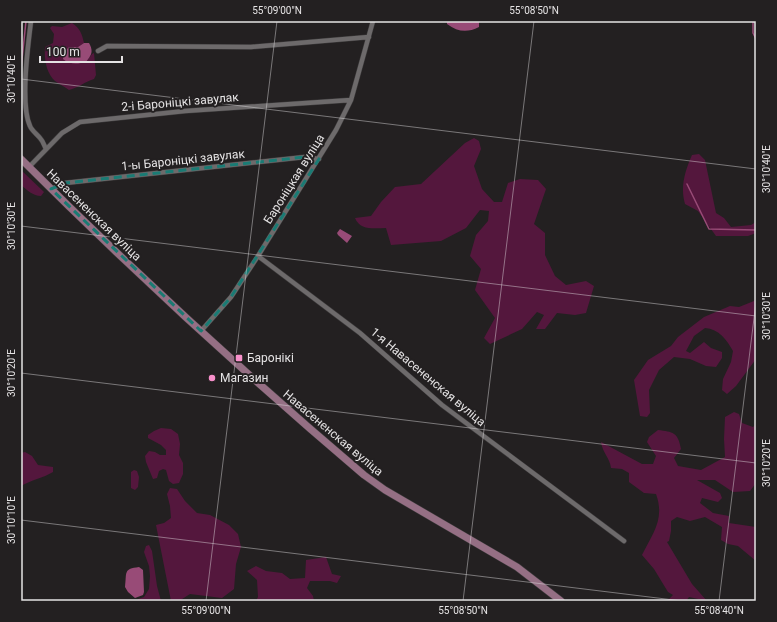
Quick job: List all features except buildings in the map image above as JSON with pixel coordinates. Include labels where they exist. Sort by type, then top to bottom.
[{"type":"main road","name":"Навасененская вуліца","points":[[21,159],[201,331],[364,475],[385,490],[517,567],[561,601]]},
{"type":"street","points":[[31,21],[25,86],[26,116],[30,128],[41,139],[46,149]]},
{"type":"street","name":"Бароніцкая вуліца","points":[[201,331],[231,296],[258,256],[336,130],[351,100],[373,21]]},
{"type":"street","points":[[98,51],[106,46],[251,48],[368,37]]},
{"type":"street","name":"2-і Бароніцкі завулак","points":[[29,167],[62,133],[80,122],[186,111],[351,100]]},
{"type":"street","name":"1-ы Бароніцкі завулак","points":[[51,189],[65,183],[305,157],[319,159]]},
{"type":"street","name":"1-я Навасененская вуліца","points":[[258,256],[360,333],[442,405],[624,541]]},
{"type":"highlighted area","points":[[305,157],[319,159],[231,297],[201,331],[51,189],[65,183]]},
{"type":"shaded area","points":[[447,21],[479,21],[479,27],[463,31],[455,29],[447,24]]},
{"type":"shaded area","points":[[72,23],[79,29],[81,34],[84,43],[78,47],[86,62],[94,53],[96,75],[94,79],[69,90],[52,78],[46,65],[45,47],[53,43],[54,34],[50,28],[52,26],[62,27]]},
{"type":"shaded area","points":[[84,43],[89,43],[92,51],[86,62],[74,64],[63,59],[64,52],[69,47],[78,47]]},
{"type":"shaded area","points":[[474,138],[479,141],[481,149],[474,166],[482,189],[494,202],[502,202],[508,183],[520,179],[538,180],[546,189],[534,224],[545,233],[545,255],[555,276],[566,285],[586,281],[594,286],[586,313],[575,315],[557,313],[545,329],[536,329],[544,315],[537,312],[522,329],[490,344],[484,338],[495,318],[475,290],[481,269],[470,256],[476,235],[488,221],[489,211],[480,210],[466,228],[441,241],[391,245],[386,228],[368,228],[357,222],[355,218],[371,216],[381,202],[395,187],[421,184],[465,143]]},
{"type":"shaded area","points":[[699,154],[705,160],[716,213],[724,218],[731,227],[751,225],[756,222],[756,233],[748,236],[716,236],[698,211],[685,204],[683,185],[685,173],[692,155]]},
{"type":"shaded area","points":[[21,170],[44,192],[41,196],[33,194],[21,185]]},
{"type":"shaded area","points":[[340,229],[352,236],[347,243],[337,233]]},
{"type":"shaded area","points":[[756,298],[756,359],[736,386],[727,394],[722,390],[723,379],[731,362],[733,351],[725,339],[718,333],[714,330],[705,328],[694,336],[686,351],[690,353],[704,342],[711,348],[722,352],[722,358],[716,367],[706,366],[690,359],[674,357],[659,370],[649,390],[650,413],[647,417],[640,416],[634,380],[648,360],[671,346],[678,337],[704,317],[730,306],[739,307],[754,301]]},
{"type":"shaded area","points":[[734,412],[739,414],[742,423],[753,427],[756,424],[756,483],[750,491],[733,492],[715,480],[697,480],[720,493],[722,498],[718,502],[702,498],[700,503],[713,513],[729,516],[729,523],[756,527],[756,561],[738,546],[728,544],[721,540],[722,527],[705,517],[690,521],[677,517],[671,521],[671,531],[669,541],[667,542],[692,584],[707,601],[689,597],[686,601],[667,601],[673,595],[668,592],[654,569],[642,555],[654,533],[658,518],[659,511],[656,494],[644,493],[629,482],[629,473],[622,469],[611,468],[601,442],[642,464],[653,464],[656,456],[647,442],[649,437],[658,430],[668,431],[676,436],[680,443],[681,449],[674,458],[678,466],[701,470],[725,457],[725,417]]},
{"type":"shaded area","points":[[161,428],[171,429],[178,434],[180,444],[179,455],[183,463],[183,474],[179,483],[173,484],[169,481],[166,470],[163,469],[159,471],[157,478],[153,479],[146,462],[145,456],[149,451],[160,455],[166,455],[166,450],[161,445],[148,438],[148,435]]},
{"type":"shaded area","points":[[25,452],[32,456],[38,465],[53,467],[53,472],[21,486],[21,453]]},
{"type":"shaded area","points":[[134,470],[137,471],[139,477],[138,487],[135,490],[131,488],[131,472]]},
{"type":"shaded area","points":[[170,488],[177,489],[185,501],[197,513],[210,515],[229,525],[238,534],[241,547],[236,564],[234,589],[222,598],[190,594],[179,601],[171,601],[156,525],[164,523],[171,518],[167,494]]},
{"type":"shaded area","points":[[149,545],[152,551],[157,586],[161,601],[138,601],[138,599],[144,597],[149,589],[149,566],[144,552],[146,546]]},
{"type":"shaded area","points":[[326,557],[332,574],[341,576],[337,583],[330,581],[310,581],[307,588],[313,596],[314,601],[256,601],[258,597],[257,580],[247,571],[256,566],[266,571],[282,573],[290,579],[305,578],[306,560]]},
{"type":"shaded area","points":[[139,567],[143,570],[144,592],[143,595],[135,598],[125,587],[126,575],[128,570]]},
{"type":"waterway","points":[[21,69],[26,21]]},
{"type":"waterway","points":[[753,21],[753,33],[756,39]]},
{"type":"waterway","points":[[687,184],[709,229],[756,230]]},
{"type":"place","name":"Баронікі","points":[[239,358]]},
{"type":"place","name":"Магазин","points":[[212,378]]}]
